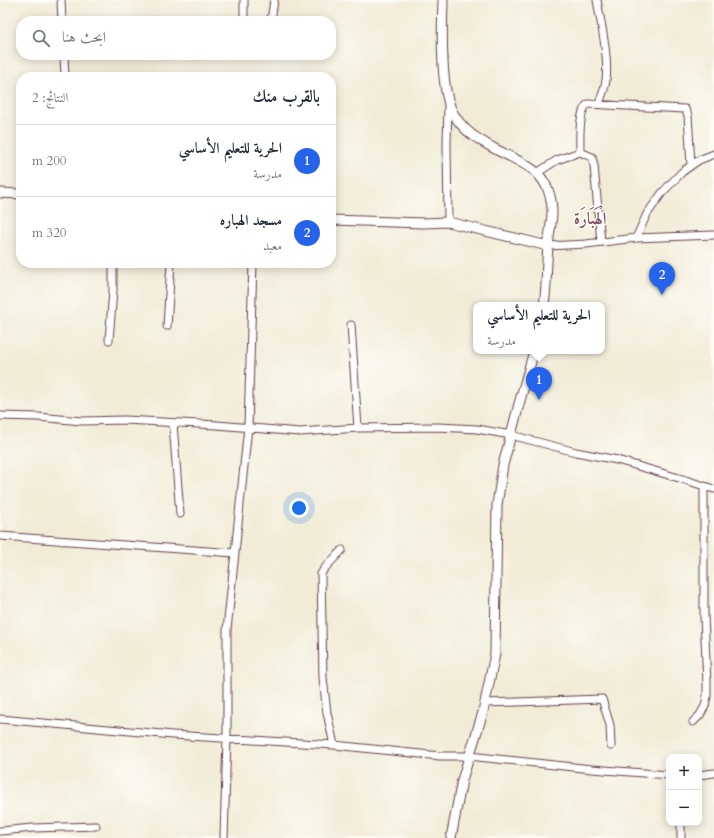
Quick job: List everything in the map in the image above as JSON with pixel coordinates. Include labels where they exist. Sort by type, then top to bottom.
[{"type":"street","points":[[61,0],[62,16]]},
{"type":"street","points":[[244,0],[244,16]]},
{"type":"street","points":[[272,16],[274,0]]},
{"type":"street","points":[[443,0],[442,32],[448,102],[448,222]]},
{"type":"street","points":[[597,0],[606,73],[606,84],[599,104]]},
{"type":"street","points":[[64,60],[65,72]]},
{"type":"street","points":[[448,102],[458,121],[471,134],[537,173],[546,185],[551,197],[552,213],[544,302]]},
{"type":"street","points":[[580,152],[582,113],[583,108],[588,104],[685,109],[688,115],[691,165]]},
{"type":"street","points":[[537,173],[558,160],[580,152],[592,157],[600,242]]},
{"type":"street","points":[[636,238],[647,214],[662,193],[682,172],[691,165],[714,154]]},
{"type":"street","points":[[0,193],[16,194]]},
{"type":"street","points":[[336,220],[424,223],[448,222],[548,246],[636,238],[714,235]]},
{"type":"street","points":[[109,340],[113,291],[113,268]]},
{"type":"street","points":[[167,326],[171,268]]},
{"type":"street","points":[[224,838],[227,738],[227,630],[248,427],[253,268]]},
{"type":"street","points":[[351,325],[358,428]]},
{"type":"street","points":[[451,838],[457,804],[469,756],[476,737],[485,703],[495,654],[498,506],[503,465],[533,354]]},
{"type":"street","points":[[0,416],[38,417],[82,421],[125,420],[173,424],[248,427],[300,432],[358,428],[438,427],[477,429],[511,435],[568,450],[624,462],[714,489]]},
{"type":"street","points":[[173,424],[180,514]]},
{"type":"street","points":[[693,722],[700,715],[704,706],[707,696],[708,682],[704,616],[704,486]]},
{"type":"street","points":[[0,536],[235,553]]},
{"type":"street","points":[[334,745],[327,713],[323,678],[322,574],[324,569],[342,550]]},
{"type":"street","points":[[485,703],[602,699],[610,725],[611,746]]},
{"type":"street","points":[[0,719],[173,735],[334,745],[440,756],[469,756],[592,769],[666,775]]},
{"type":"street","points":[[702,775],[714,773]]},
{"type":"street","points":[[0,831],[33,828],[96,826]]},
{"type":"street","points":[[681,826],[681,838]]},
{"type":"place","name":"مسجد الهباره","points":[[662,295]]},
{"type":"place","name":"الحرية للتعليم الأساسي","points":[[539,400]]},
{"type":"district","name":"الْهَبَارَة","points":[[590,218]]}]
